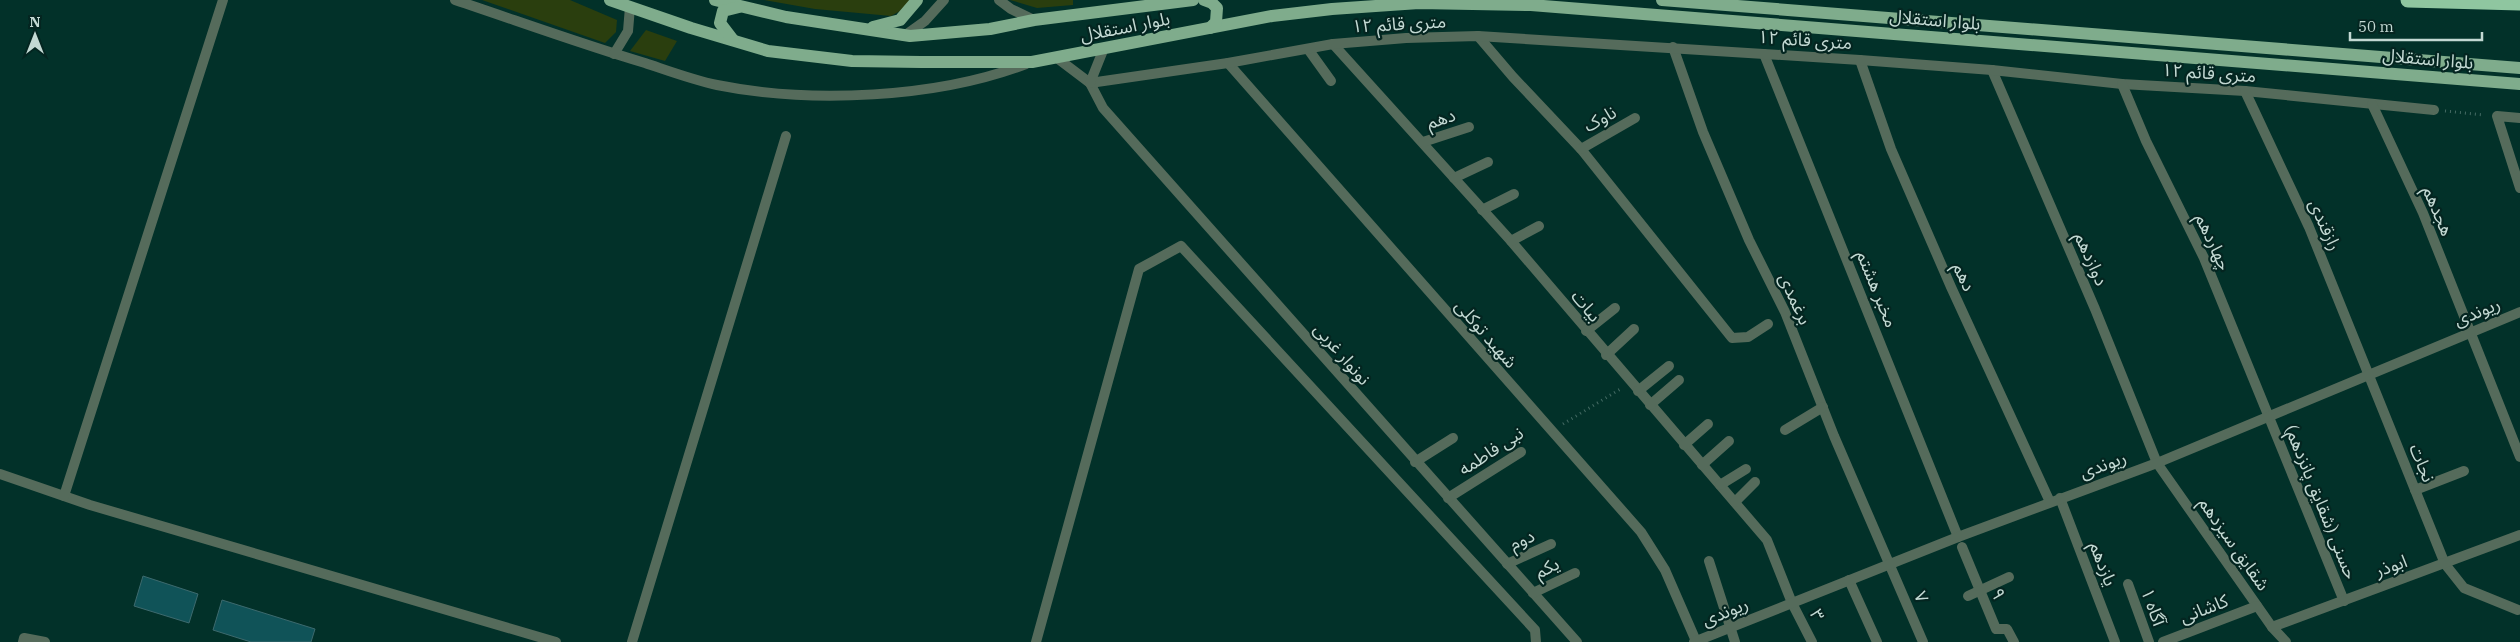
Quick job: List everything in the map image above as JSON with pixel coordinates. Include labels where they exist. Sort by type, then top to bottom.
[{"type":"highway","points":[[2408,0],[2520,3]]},
{"type":"main road","name":"بلوار استقلال","points":[[610,0],[768,50],[852,61],[1032,62],[1272,16],[1332,9],[1419,3],[1531,6],[2520,84]]},
{"type":"main road","name":"بلوار استقلال","points":[[715,0],[904,36],[950,34],[990,29],[1034,20],[1193,0]]},
{"type":"main road","points":[[855,28],[883,26],[900,20],[917,0]]},
{"type":"main road","points":[[1204,0],[1212,2],[1218,8],[1216,22],[1210,28]]},
{"type":"main road","name":"بلوار استقلال","points":[[1662,0],[2520,68]]},
{"type":"main road","points":[[733,40],[720,23],[723,11],[744,7]]},
{"type":"street","points":[[64,496],[223,0]]},
{"type":"street","points":[[455,0],[614,54],[717,85],[815,95],[928,89],[993,77],[1032,62]]},
{"type":"street","points":[[904,36],[925,21],[944,0]]},
{"type":"street","points":[[1000,0],[1011,9],[1034,20]]},
{"type":"street","points":[[614,54],[628,31],[630,7]]},
{"type":"street","name":"۱۲ متری قائم","points":[[1090,83],[1228,64],[1333,44],[1406,38],[1478,36],[1673,47],[1992,70],[2122,84],[2245,91],[2434,110]]},
{"type":"street","name":"برغمدی","points":[[1478,36],[1513,77],[1581,149],[1732,338],[1748,337],[1768,324]]},
{"type":"street","name":"بیات","points":[[1333,44],[1511,241],[1606,355],[1767,540],[1792,603]]},
{"type":"street","name":"برغمدی","points":[[1673,47],[1704,132],[1749,240],[1785,312],[1889,565]]},
{"type":"street","points":[[1057,58],[1090,83],[1104,48]]},
{"type":"street","points":[[1308,49],[1331,81]]},
{"type":"street","name":"مخبر هشتم","points":[[1764,54],[1960,542]]},
{"type":"street","name":"دهم","points":[[1860,60],[1891,149],[1951,287],[2050,502]]},
{"type":"street","name":"شهید توکلی","points":[[1228,64],[1641,532],[1665,570],[1695,642]]},
{"type":"street","name":"دوازدهم","points":[[1992,70],[2095,309],[2157,463]]},
{"type":"street","name":"نونوار غربی","points":[[1090,83],[1103,108],[1577,642]]},
{"type":"street","name":"چهاردهم","points":[[2122,84],[2204,258],[2268,416]]},
{"type":"street","name":"رازقندی","points":[[2245,91],[2309,227],[2369,374]]},
{"type":"street","name":"هجدهم","points":[[2372,104],[2423,213],[2520,457]]},
{"type":"street","points":[[2520,118],[2497,116],[2520,188]]},
{"type":"street","name":"ناوک","points":[[1581,149],[1635,118]]},
{"type":"street","name":"دهم","points":[[1423,142],[1468,127]]},
{"type":"street","points":[[632,642],[786,136]]},
{"type":"street","points":[[1454,178],[1488,162]]},
{"type":"street","points":[[1482,210],[1514,194]]},
{"type":"street","points":[[1511,241],[1539,226]]},
{"type":"street","points":[[1036,642],[1140,269],[1181,246],[1536,630],[1536,642]]},
{"type":"street","points":[[1586,331],[1615,308]]},
{"type":"street","name":"ریوندی","points":[[1695,642],[1849,580],[1960,542],[2050,502],[2157,463],[2520,312]]},
{"type":"street","points":[[1606,355],[1634,329]]},
{"type":"street","points":[[1634,387],[1669,366]]},
{"type":"street","name":"نجات","points":[[2369,374],[2445,564],[2464,588],[2479,596],[2518,610]]},
{"type":"street","points":[[1650,405],[1679,380]]},
{"type":"street","points":[[1785,430],[1823,407]]},
{"type":"street","name":"حسنی (شقایق پانزدهم)","points":[[2268,416],[2344,601]]},
{"type":"street","points":[[1684,445],[1708,424]]},
{"type":"street","points":[[1416,462],[1453,438]]},
{"type":"street","points":[[1702,465],[1729,441]]},
{"type":"street","name":"نبی فاطمه","points":[[1448,498],[1521,452]]},
{"type":"street","name":"شقایق سیزدهم","points":[[2157,463],[2272,627],[2286,642]]},
{"type":"street","points":[[1720,485],[1746,469]]},
{"type":"street","points":[[2415,490],[2464,471]]},
{"type":"street","points":[[0,474],[64,496],[556,642]]},
{"type":"street","points":[[1735,502],[1755,482]]},
{"type":"street","name":"یازدهم","points":[[2060,498],[2115,642]]},
{"type":"street","name":"ابوذر","points":[[2272,627],[2520,535]]},
{"type":"street","name":"۹","points":[[1960,542],[1996,629],[2007,629],[2014,642]]},
{"type":"street","name":"دوم","points":[[1507,564],[1551,544]]},
{"type":"street","points":[[1709,561],[1735,642]]},
{"type":"street","name":"۷","points":[[1889,565],[1923,642]]},
{"type":"street","name":"یکم","points":[[1533,593],[1575,572]]},
{"type":"street","points":[[1968,596],[2009,577]]},
{"type":"street","points":[[1849,580],[1877,642]]},
{"type":"street","name":"آگاه ۱","points":[[2128,584],[2149,642]]},
{"type":"street","name":"۳","points":[[1792,603],[1812,642]]},
{"type":"street","name":"کاشانی","points":[[2163,642],[2257,606]]},
{"type":"street","points":[[23,642],[24,638],[45,642]]},
{"type":"path","points":[[2434,110],[2497,116]]},
{"type":"path","points":[[1552,432],[1634,387]]},
{"type":"green space","points":[[482,0],[570,0],[617,20],[616,32],[605,43]]},
{"type":"green space","points":[[764,0],[911,0],[900,11],[891,16],[815,9]]},
{"type":"green space","points":[[1010,0],[1073,0],[1073,5],[1037,8]]},
{"type":"green space","points":[[646,30],[677,41],[665,61],[630,51]]},
{"type":"building","points":[[143,576],[198,594],[189,623],[134,606]]},
{"type":"building","points":[[222,600],[315,629],[311,642],[251,642],[213,630]]}]
